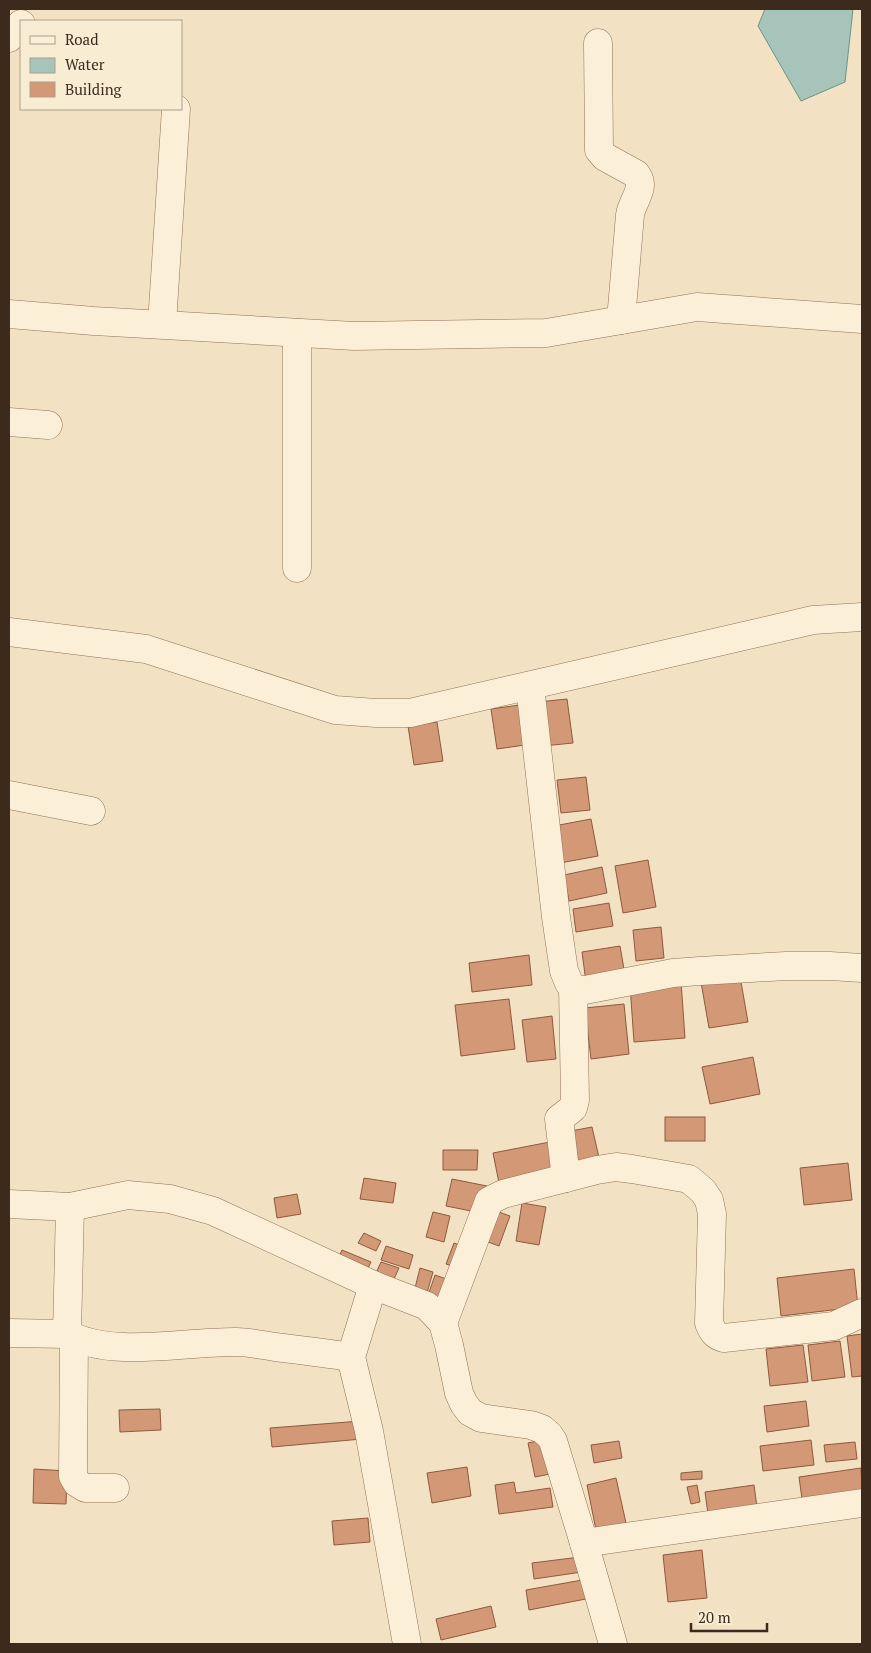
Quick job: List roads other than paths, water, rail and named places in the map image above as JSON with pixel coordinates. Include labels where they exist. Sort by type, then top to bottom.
[{"type":"street","points":[[25,20],[36,9]]},
{"type":"street","points":[[9,38],[20,25]]},
{"type":"street","points":[[598,43],[599,150],[606,157],[636,174],[641,184],[631,208],[621,320]]},
{"type":"street","points":[[162,324],[176,110]]},
{"type":"street","points":[[9,314],[354,336],[546,333],[697,307],[862,318]]},
{"type":"street","points":[[297,332],[297,568]]},
{"type":"street","points":[[9,422],[48,425]]},
{"type":"street","points":[[9,632],[146,650],[335,710],[376,714],[410,713],[813,620],[862,617]]},
{"type":"street","points":[[530,686],[556,917],[564,971],[568,983],[576,990],[585,990],[673,973],[786,966],[862,968]]},
{"type":"street","points":[[9,795],[91,811]]},
{"type":"street","points":[[566,1178],[558,1119],[573,1108],[575,1100],[573,987]]},
{"type":"street","points":[[443,1324],[489,1201],[504,1194],[616,1167],[632,1168],[689,1180],[703,1191],[709,1200],[712,1214],[709,1323],[717,1336],[724,1338],[834,1326],[862,1314]]},
{"type":"street","points":[[9,1204],[70,1207],[128,1195],[170,1199],[213,1211],[373,1285],[427,1306],[443,1324],[459,1392],[470,1412],[481,1418],[531,1425],[542,1429],[553,1441],[613,1644]]},
{"type":"street","points":[[70,1207],[72,1476],[77,1484],[85,1488],[115,1488]]},
{"type":"street","points":[[373,1285],[351,1356],[368,1431],[407,1644]]},
{"type":"street","points":[[9,1333],[70,1336],[125,1348],[240,1342],[351,1356]]},
{"type":"street","points":[[584,1543],[862,1504]]},
{"type":"water","points":[[765,9],[853,9],[845,82],[801,101],[758,26]]}]
